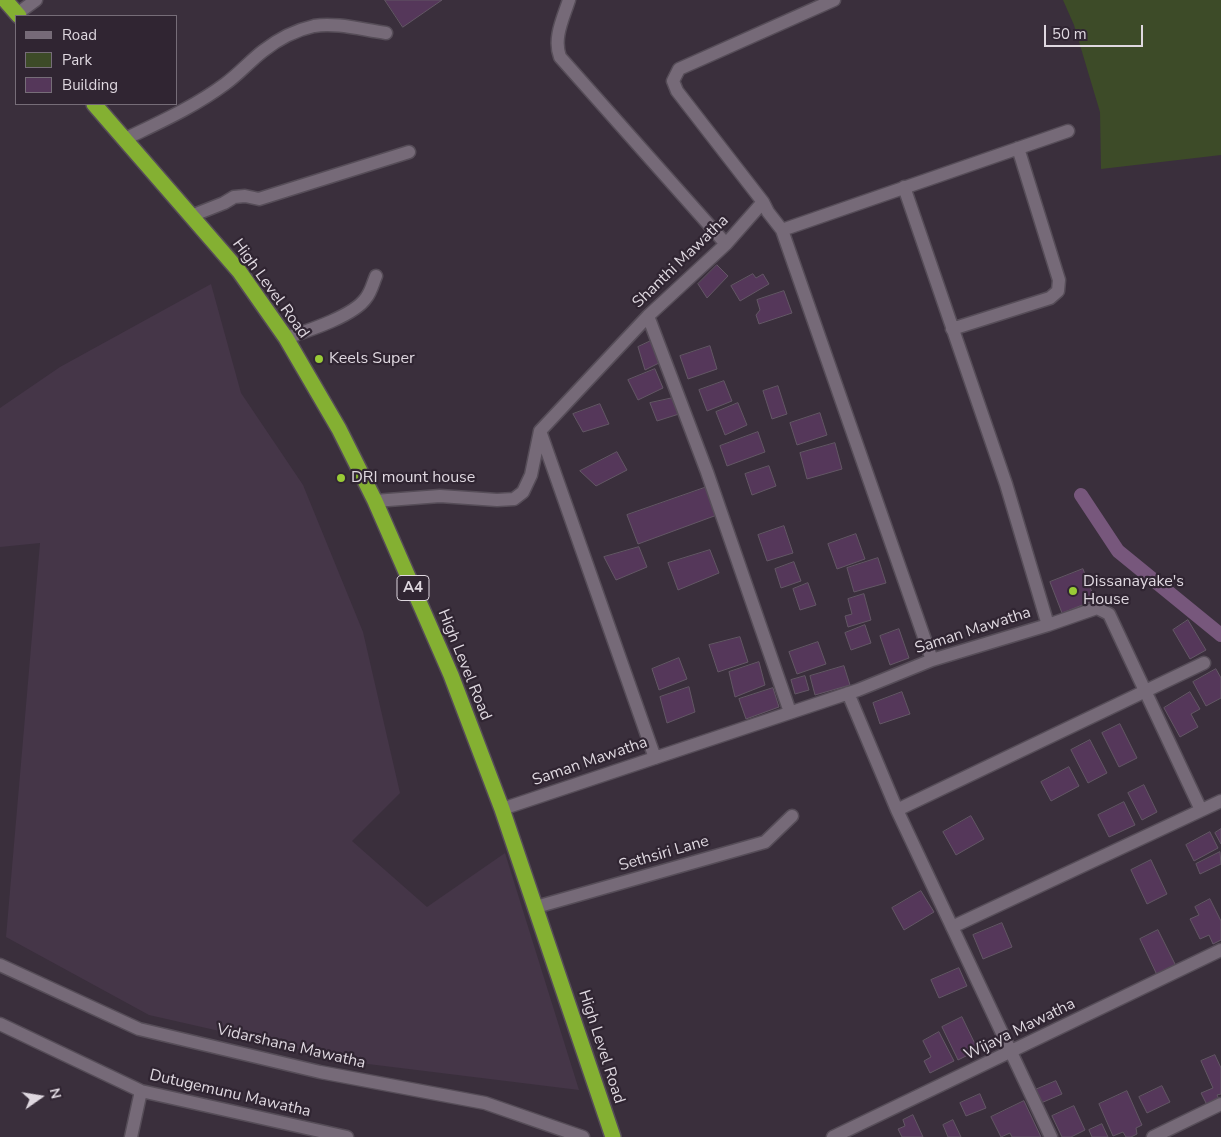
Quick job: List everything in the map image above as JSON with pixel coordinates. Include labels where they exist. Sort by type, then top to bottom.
[{"type":"highway","points":[[5,0],[18,15]]},
{"type":"highway","name":"High Level Road","points":[[95,105],[239,271],[286,338],[339,429],[375,501],[451,675],[502,809],[612,1137]]},
{"type":"street","points":[[18,15],[36,0]]},
{"type":"street","points":[[569,0],[557,40],[560,57],[726,244]]},
{"type":"street","points":[[834,0],[679,69],[673,81],[677,91],[763,202],[782,230],[932,660]]},
{"type":"street","points":[[125,139],[191,107],[227,83],[263,51],[287,36],[314,26],[337,25],[386,33]]},
{"type":"street","points":[[782,230],[1068,131]]},
{"type":"street","points":[[952,329],[1050,298],[1058,291],[1059,280],[1018,148]]},
{"type":"street","points":[[191,216],[234,197],[245,196],[259,199],[409,152]]},
{"type":"street","name":"Saman Mawatha","points":[[502,809],[848,693],[932,660],[1048,625],[1006,484],[904,187]]},
{"type":"street","name":"Shanthi Mawatha","points":[[540,431],[648,316],[726,244],[763,202]]},
{"type":"street","points":[[286,338],[349,312],[366,299],[376,276]]},
{"type":"street","points":[[648,316],[707,472],[790,712]]},
{"type":"street","points":[[375,501],[440,496],[514,500],[523,492],[531,475],[540,431]]},
{"type":"street","points":[[540,431],[655,758]]},
{"type":"street","points":[[1048,625],[1098,608],[1109,614],[1201,810]]},
{"type":"street","points":[[896,810],[1204,663]]},
{"type":"street","points":[[848,693],[896,810],[1051,1137]]},
{"type":"street","points":[[952,927],[1221,801]]},
{"type":"street","name":"Sethsiri Lane","points":[[536,907],[764,842],[792,816]]},
{"type":"street","name":"Wijaya Mawatha","points":[[833,1137],[1011,1053],[1221,950]]},
{"type":"street","name":"Vidarshana Mawatha","points":[[0,966],[139,1029],[320,1072],[486,1103],[583,1137]]},
{"type":"street","name":"Dutugemunu Mawatha","points":[[0,1024],[141,1091],[347,1137]]},
{"type":"street","points":[[131,1137],[141,1091]]},
{"type":"street","points":[[1153,1137],[1221,1104]]},
{"type":"shaded area","points":[[211,284],[241,393],[303,485],[363,632],[400,793],[352,841],[427,907],[505,853],[579,1090],[360,1063],[149,1015],[6,937],[40,543],[0,547],[0,408],[60,367]]},
{"type":"green space","points":[[1063,0],[1221,0],[1221,155],[1101,169],[1100,112],[1074,25]]},
{"type":"building","points":[[385,0],[442,0],[403,27]]},
{"type":"building","points":[[717,265],[728,276],[707,298],[698,284]]},
{"type":"building","points":[[753,274],[756,278],[763,274],[769,284],[740,301],[731,286]]},
{"type":"building","points":[[784,291],[792,313],[759,324],[756,315],[760,310],[757,300]]},
{"type":"building","points":[[653,340],[661,362],[645,370],[638,347]]},
{"type":"building","points":[[710,346],[717,369],[688,379],[680,356]]},
{"type":"building","points":[[655,369],[663,388],[638,400],[628,380]]},
{"type":"building","points":[[724,381],[732,401],[707,411],[699,390]]},
{"type":"building","points":[[778,386],[787,414],[772,419],[763,391]]},
{"type":"building","points":[[673,398],[679,414],[657,421],[650,403]]},
{"type":"building","points":[[738,403],[747,425],[725,435],[716,412]]},
{"type":"building","points":[[600,404],[609,424],[583,432],[573,414]]},
{"type":"building","points":[[820,413],[827,435],[797,445],[790,423]]},
{"type":"building","points":[[758,432],[765,452],[727,466],[720,446]]},
{"type":"building","points":[[835,443],[842,469],[807,479],[800,453]]},
{"type":"building","points":[[617,452],[627,470],[596,486],[580,471]]},
{"type":"building","points":[[769,466],[776,486],[752,495],[745,474]]},
{"type":"building","points":[[707,487],[717,515],[638,544],[627,515]]},
{"type":"building","points":[[784,526],[793,553],[767,561],[758,535]]},
{"type":"building","points":[[856,534],[865,559],[837,569],[828,544]]},
{"type":"building","points":[[639,547],[647,567],[616,580],[604,557]]},
{"type":"building","points":[[710,550],[719,573],[678,590],[668,563]]},
{"type":"building","points":[[878,558],[886,583],[854,592],[847,568]]},
{"type":"building","points":[[794,562],[801,581],[781,588],[775,569]]},
{"type":"building","name":"Dissanayake's House","points":[[1083,569],[1095,600],[1062,613],[1050,582]]},
{"type":"building","points":[[808,583],[816,605],[800,610],[793,589]]},
{"type":"building","points":[[864,594],[871,620],[848,627],[845,616],[852,614],[848,599]]},
{"type":"building","points":[[1188,620],[1206,650],[1190,659],[1173,630]]},
{"type":"building","points":[[865,625],[871,643],[851,650],[845,633]]},
{"type":"building","points":[[899,629],[909,658],[890,665],[880,636]]},
{"type":"building","points":[[740,637],[748,662],[718,672],[709,645]]},
{"type":"building","points":[[818,642],[826,664],[797,674],[789,652]]},
{"type":"building","points":[[679,658],[687,679],[659,690],[652,669]]},
{"type":"building","points":[[759,662],[765,685],[735,697],[729,672]]},
{"type":"building","points":[[844,666],[850,685],[815,695],[810,676]]},
{"type":"building","points":[[1216,669],[1221,678],[1221,698],[1206,706],[1193,682]]},
{"type":"building","points":[[805,676],[809,690],[795,694],[791,680]]},
{"type":"building","points":[[689,687],[695,712],[667,723],[660,697]]},
{"type":"building","points":[[773,688],[779,707],[746,719],[739,699]]},
{"type":"building","points":[[902,692],[910,714],[880,724],[873,703]]},
{"type":"building","points":[[1190,692],[1200,709],[1191,714],[1198,727],[1180,737],[1164,708]]},
{"type":"building","points":[[1120,724],[1137,758],[1119,767],[1102,733]]},
{"type":"building","points":[[1090,740],[1107,773],[1088,783],[1071,750]]},
{"type":"building","points":[[1069,767],[1079,786],[1051,801],[1041,782]]},
{"type":"building","points":[[1144,785],[1157,812],[1142,820],[1128,793]]},
{"type":"building","points":[[1124,802],[1135,825],[1109,837],[1098,815]]},
{"type":"building","points":[[971,816],[984,839],[956,855],[943,832]]},
{"type":"building","points":[[1221,829],[1221,844],[1215,833]]},
{"type":"building","points":[[1210,832],[1218,848],[1194,861],[1186,845]]},
{"type":"building","points":[[1220,852],[1221,864],[1200,874],[1196,864]]},
{"type":"building","points":[[1151,860],[1167,894],[1147,904],[1131,870]]},
{"type":"building","points":[[921,891],[934,912],[904,930],[892,908]]},
{"type":"building","points":[[1210,899],[1221,921],[1221,940],[1213,944],[1209,935],[1200,939],[1190,919],[1199,915],[1195,907]]},
{"type":"building","points":[[1002,923],[1012,947],[983,959],[973,935]]},
{"type":"building","points":[[1158,930],[1176,966],[1157,975],[1140,939]]},
{"type":"building","points":[[959,968],[967,986],[939,998],[931,980]]},
{"type":"building","points":[[962,1017],[978,1050],[958,1060],[942,1027]]},
{"type":"building","points":[[939,1032],[954,1061],[930,1073],[924,1061],[931,1057],[923,1041]]},
{"type":"building","points":[[1215,1055],[1221,1068],[1221,1094],[1217,1095],[1219,1099],[1207,1105],[1201,1093],[1213,1088],[1201,1061]]},
{"type":"building","points":[[1056,1081],[1062,1094],[1041,1103],[1035,1090]]},
{"type":"building","points":[[1162,1086],[1170,1102],[1147,1113],[1139,1097]]},
{"type":"building","points":[[1127,1091],[1142,1125],[1136,1128],[1137,1134],[1131,1137],[1126,1137],[1123,1132],[1113,1136],[1099,1104]]},
{"type":"building","points":[[980,1094],[986,1108],[966,1116],[960,1103]]},
{"type":"building","points":[[1024,1101],[1041,1137],[1012,1137],[1010,1133],[1001,1137],[991,1117]]},
{"type":"building","points":[[1074,1106],[1085,1130],[1071,1137],[1062,1137],[1052,1116]]},
{"type":"building","points":[[913,1115],[923,1137],[902,1137],[898,1129],[905,1126],[903,1120]]},
{"type":"building","points":[[953,1120],[961,1137],[948,1137],[943,1125]]},
{"type":"building","points":[[1102,1124],[1108,1137],[1092,1137],[1089,1130]]},
{"type":"waterway","points":[[1081,495],[1118,551],[1221,635]]},
{"type":"place","name":"Keels Super","points":[[319,359]]},
{"type":"place","name":"DRI mount house","points":[[341,478]]},
{"type":"place","name":"Dissanayake's House","points":[[1073,591]]}]
